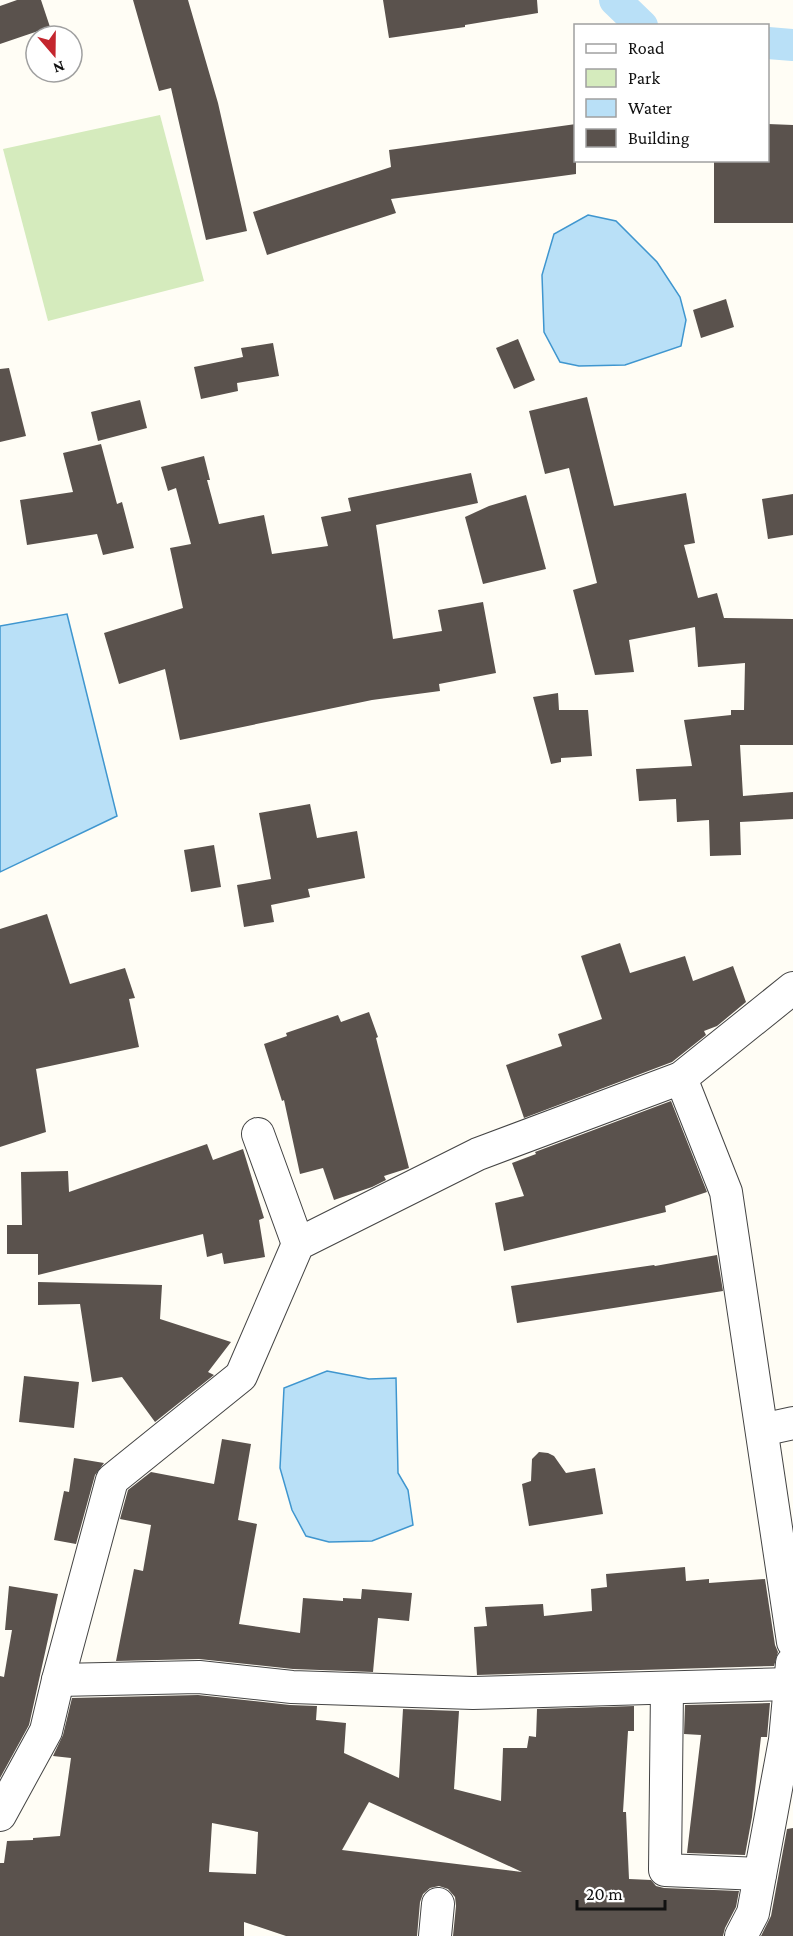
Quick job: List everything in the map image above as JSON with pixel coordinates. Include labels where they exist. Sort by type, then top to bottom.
[{"type":"street","points":[[0,1815],[46,1731],[112,1480],[241,1376],[298,1244],[478,1154],[681,1078],[793,988]]},
{"type":"street","points":[[681,1078],[726,1192],[793,1642]]},
{"type":"street","points":[[258,1134],[298,1244]]},
{"type":"street","points":[[762,1430],[793,1424]]},
{"type":"street","points":[[741,1936],[753,1913],[785,1740],[793,1647]]},
{"type":"street","points":[[58,1680],[199,1677],[292,1687],[473,1693],[790,1684]]},
{"type":"street","points":[[667,1688],[665,1870],[760,1874]]},
{"type":"street","points":[[435,1936],[438,1904]]},
{"type":"green space","points":[[160,115],[204,281],[48,321],[3,149]]},
{"type":"water","points":[[588,215],[616,221],[657,262],[680,297],[686,320],[681,346],[625,365],[579,366],[560,362],[544,332],[542,275],[554,234]]},
{"type":"water","points":[[67,614],[117,816],[0,872],[0,626]]},
{"type":"water","points":[[327,1371],[369,1379],[396,1378],[398,1473],[408,1490],[413,1525],[372,1541],[329,1542],[306,1536],[292,1510],[280,1468],[284,1388]]},
{"type":"building","points":[[17,0],[41,0],[49,24],[24,24],[24,36],[0,44],[0,6]]},
{"type":"building","points":[[133,0],[188,0],[218,103],[247,231],[206,240],[171,88],[159,91]]},
{"type":"building","points":[[383,0],[537,0],[538,13],[389,38]]},
{"type":"building","points":[[574,124],[576,174],[391,199],[396,213],[267,255],[253,212],[391,167],[389,150]]},
{"type":"building","points":[[769,124],[793,125],[793,223],[714,223],[714,162],[769,162]]},
{"type":"building","points":[[726,299],[734,327],[701,338],[693,310]]},
{"type":"building","points":[[518,339],[535,380],[514,389],[496,348]]},
{"type":"building","points":[[273,343],[279,376],[237,383],[238,391],[201,399],[194,367],[243,357],[241,348]]},
{"type":"building","points":[[9,368],[26,436],[0,442],[0,369]]},
{"type":"building","points":[[587,397],[614,506],[686,493],[695,543],[684,545],[698,598],[717,593],[724,618],[793,619],[793,745],[740,745],[743,796],[793,792],[793,819],[740,822],[741,855],[710,856],[709,820],[677,822],[676,799],[639,801],[636,769],[692,766],[684,720],[731,715],[731,710],[744,710],[745,663],[698,667],[695,627],[629,640],[634,672],[595,675],[573,590],[597,583],[569,468],[545,474],[529,411]]},
{"type":"building","points":[[140,400],[147,428],[98,441],[91,412]]},
{"type":"building","points":[[101,444],[117,504],[122,502],[134,548],[103,555],[97,534],[27,545],[20,500],[73,492],[63,453]]},
{"type":"building","points":[[204,456],[210,480],[207,480],[219,524],[264,515],[272,554],[328,546],[321,517],[351,511],[348,498],[471,473],[478,503],[376,525],[393,639],[442,631],[438,610],[483,602],[496,673],[439,684],[440,691],[372,700],[180,740],[165,669],[119,684],[104,633],[183,608],[170,548],[191,544],[176,488],[168,491],[161,467]]},
{"type":"building","points":[[793,494],[793,535],[768,539],[762,499]]},
{"type":"building","points":[[526,495],[546,569],[483,584],[465,517],[489,506]]},
{"type":"building","points":[[558,693],[559,710],[588,710],[592,756],[561,758],[561,762],[551,764],[533,697]]},
{"type":"building","points":[[310,804],[317,838],[357,831],[365,878],[308,889],[310,897],[271,905],[274,922],[244,927],[237,885],[271,879],[259,813]]},
{"type":"building","points":[[214,845],[221,887],[191,892],[184,850]]},
{"type":"building","points":[[47,914],[70,984],[125,968],[135,998],[129,999],[139,1047],[36,1069],[46,1132],[0,1147],[0,929]]},
{"type":"building","points":[[620,943],[630,973],[685,956],[693,981],[733,966],[746,1002],[717,1026],[704,1031],[706,1035],[672,1062],[524,1118],[506,1065],[562,1046],[558,1034],[602,1019],[581,956]]},
{"type":"building","points":[[369,1012],[378,1037],[376,1038],[409,1168],[384,1176],[386,1180],[372,1187],[334,1200],[323,1168],[300,1174],[284,1100],[282,1101],[264,1044],[287,1036],[286,1033],[338,1015],[341,1022]]},
{"type":"building","points":[[671,1101],[707,1192],[665,1206],[666,1212],[504,1251],[495,1203],[524,1196],[512,1163],[536,1154],[535,1152]]},
{"type":"building","points":[[207,1144],[213,1160],[243,1149],[264,1218],[259,1220],[265,1257],[224,1264],[222,1253],[207,1257],[203,1234],[38,1275],[38,1254],[7,1254],[7,1225],[22,1225],[21,1172],[68,1171],[69,1192]]},
{"type":"building","points":[[717,1255],[723,1291],[517,1323],[511,1286]]},
{"type":"building","points":[[38,1282],[162,1285],[160,1319],[231,1342],[208,1372],[214,1375],[155,1422],[122,1377],[92,1382],[80,1304],[38,1305]]},
{"type":"building","points":[[24,1376],[79,1382],[74,1428],[19,1422]]},
{"type":"building","points":[[222,1439],[251,1444],[238,1520],[257,1524],[239,1624],[300,1633],[303,1598],[343,1601],[343,1598],[361,1599],[362,1589],[412,1593],[409,1621],[378,1618],[373,1672],[293,1669],[199,1659],[116,1661],[134,1569],[143,1571],[151,1525],[120,1519],[128,1490],[151,1472],[214,1484]]},
{"type":"building","points":[[539,1452],[554,1456],[566,1473],[595,1468],[603,1514],[529,1526],[522,1484],[531,1481],[532,1459]]},
{"type":"building","points":[[74,1458],[104,1463],[95,1475],[76,1544],[54,1540],[64,1491],[69,1492]]},
{"type":"building","points":[[685,1567],[686,1581],[709,1579],[709,1583],[765,1579],[778,1652],[774,1666],[477,1675],[474,1627],[487,1626],[485,1607],[543,1604],[544,1616],[592,1611],[591,1589],[607,1587],[606,1574]]},
{"type":"building","points":[[9,1586],[58,1594],[29,1725],[0,1778],[0,1676],[4,1677],[12,1630],[5,1630]]},
{"type":"building","points":[[198,1695],[317,1706],[316,1720],[346,1723],[344,1753],[399,1778],[403,1709],[459,1711],[454,1789],[501,1801],[503,1748],[527,1748],[529,1736],[536,1737],[537,1709],[634,1706],[634,1731],[628,1731],[623,1812],[626,1812],[629,1879],[651,1880],[656,1886],[664,1888],[739,1891],[736,1907],[723,1936],[453,1936],[455,1897],[448,1889],[439,1886],[430,1888],[423,1894],[420,1902],[417,1936],[286,1936],[244,1922],[244,1936],[0,1936],[0,1863],[4,1863],[7,1841],[60,1836],[71,1758],[53,1756],[63,1735],[72,1698]],"holes":[[[369,1802],[522,1872],[342,1850]],[[212,1823],[258,1832],[256,1874],[209,1872]]]},
{"type":"building","points":[[770,1703],[767,1737],[761,1737],[752,1817],[745,1855],[687,1853],[701,1735],[684,1734],[685,1705]]},
{"type":"building","points":[[793,1828],[793,1936],[761,1936],[771,1916],[787,1829]]},
{"type":"waterway","points":[[615,0],[640,24]]},
{"type":"waterway","points":[[769,43],[793,45]]}]
